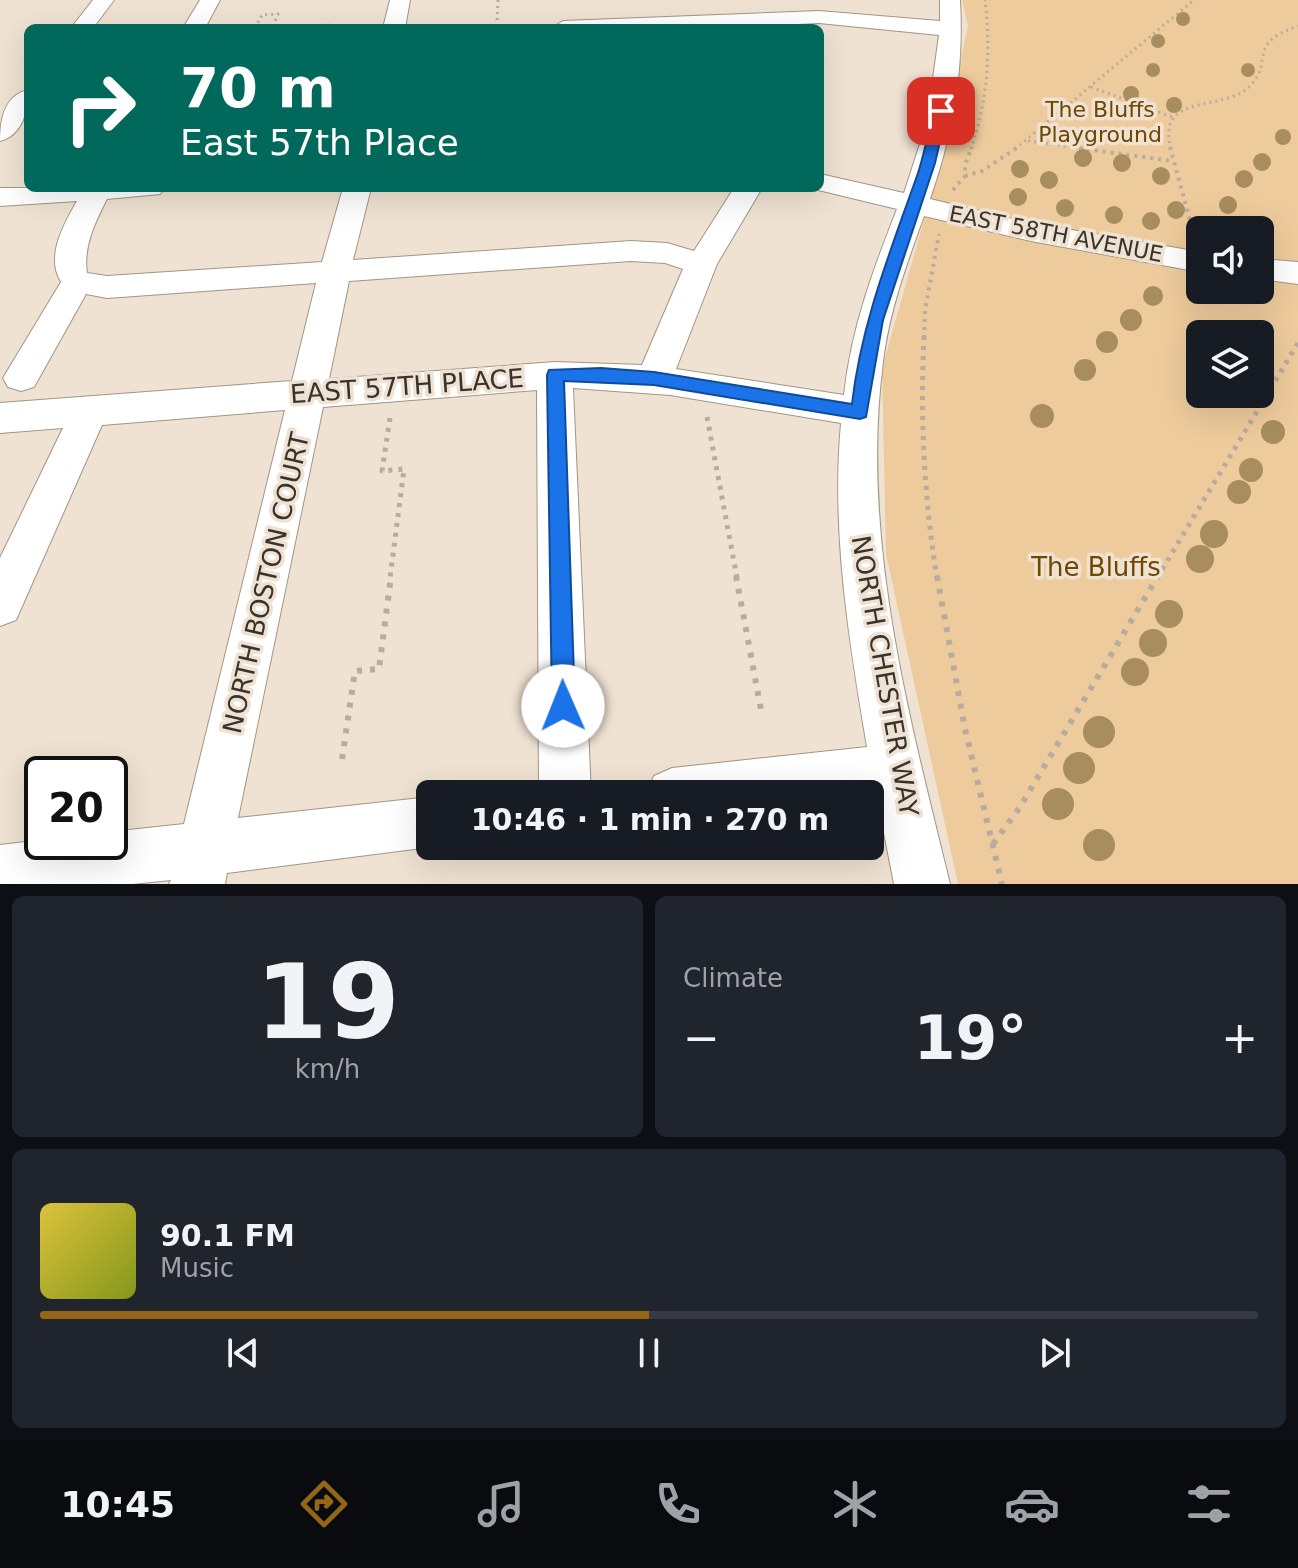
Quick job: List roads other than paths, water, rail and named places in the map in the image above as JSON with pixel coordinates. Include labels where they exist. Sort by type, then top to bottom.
[{"type":"street","points":[[85,24],[104,0]]},
{"type":"street","points":[[196,24],[210,0]]},
{"type":"street","points":[[395,24],[400,0]]},
{"type":"street","points":[[591,0],[593,24]]},
{"type":"street","name":"NORTH CHESTER WAY","points":[[922,884],[874,641],[862,558],[857,470],[865,362],[875,320],[935,210],[936,137],[946,86],[950,0]]},
{"type":"street","points":[[630,24],[830,8],[950,29]]},
{"type":"street","points":[[824,28],[830,8]]},
{"type":"street","points":[[0,133],[24,102]]},
{"type":"street","name":"EAST 58TH AVENUE","points":[[824,183],[1046,235],[1186,250]]},
{"type":"street","points":[[0,197],[70,192]]},
{"type":"street","points":[[97,192],[78,227],[70,274],[77,282],[107,287],[631,251],[667,253],[701,264]]},
{"type":"street","name":"NORTH BOSTON COURT","points":[[201,866],[335,271],[356,192]]},
{"type":"street","points":[[654,379],[701,264],[746,192]]},
{"type":"street","points":[[1274,270],[1298,273]]},
{"type":"street","points":[[21,378],[77,282]]},
{"type":"street","name":"EAST 57TH PLACE","points":[[0,418],[90,409],[601,374],[654,379],[860,412]]},
{"type":"street","points":[[555,375],[565,780]]},
{"type":"street","points":[[0,605],[90,409]]},
{"type":"street","points":[[799,780],[899,769]]},
{"type":"street","points":[[0,872],[201,866],[416,826]]},
{"type":"park label","name":"The Bluffs Playground","points":[[1100,122]]},
{"type":"park label","name":"The Bluffs","points":[[1096,567]]}]
